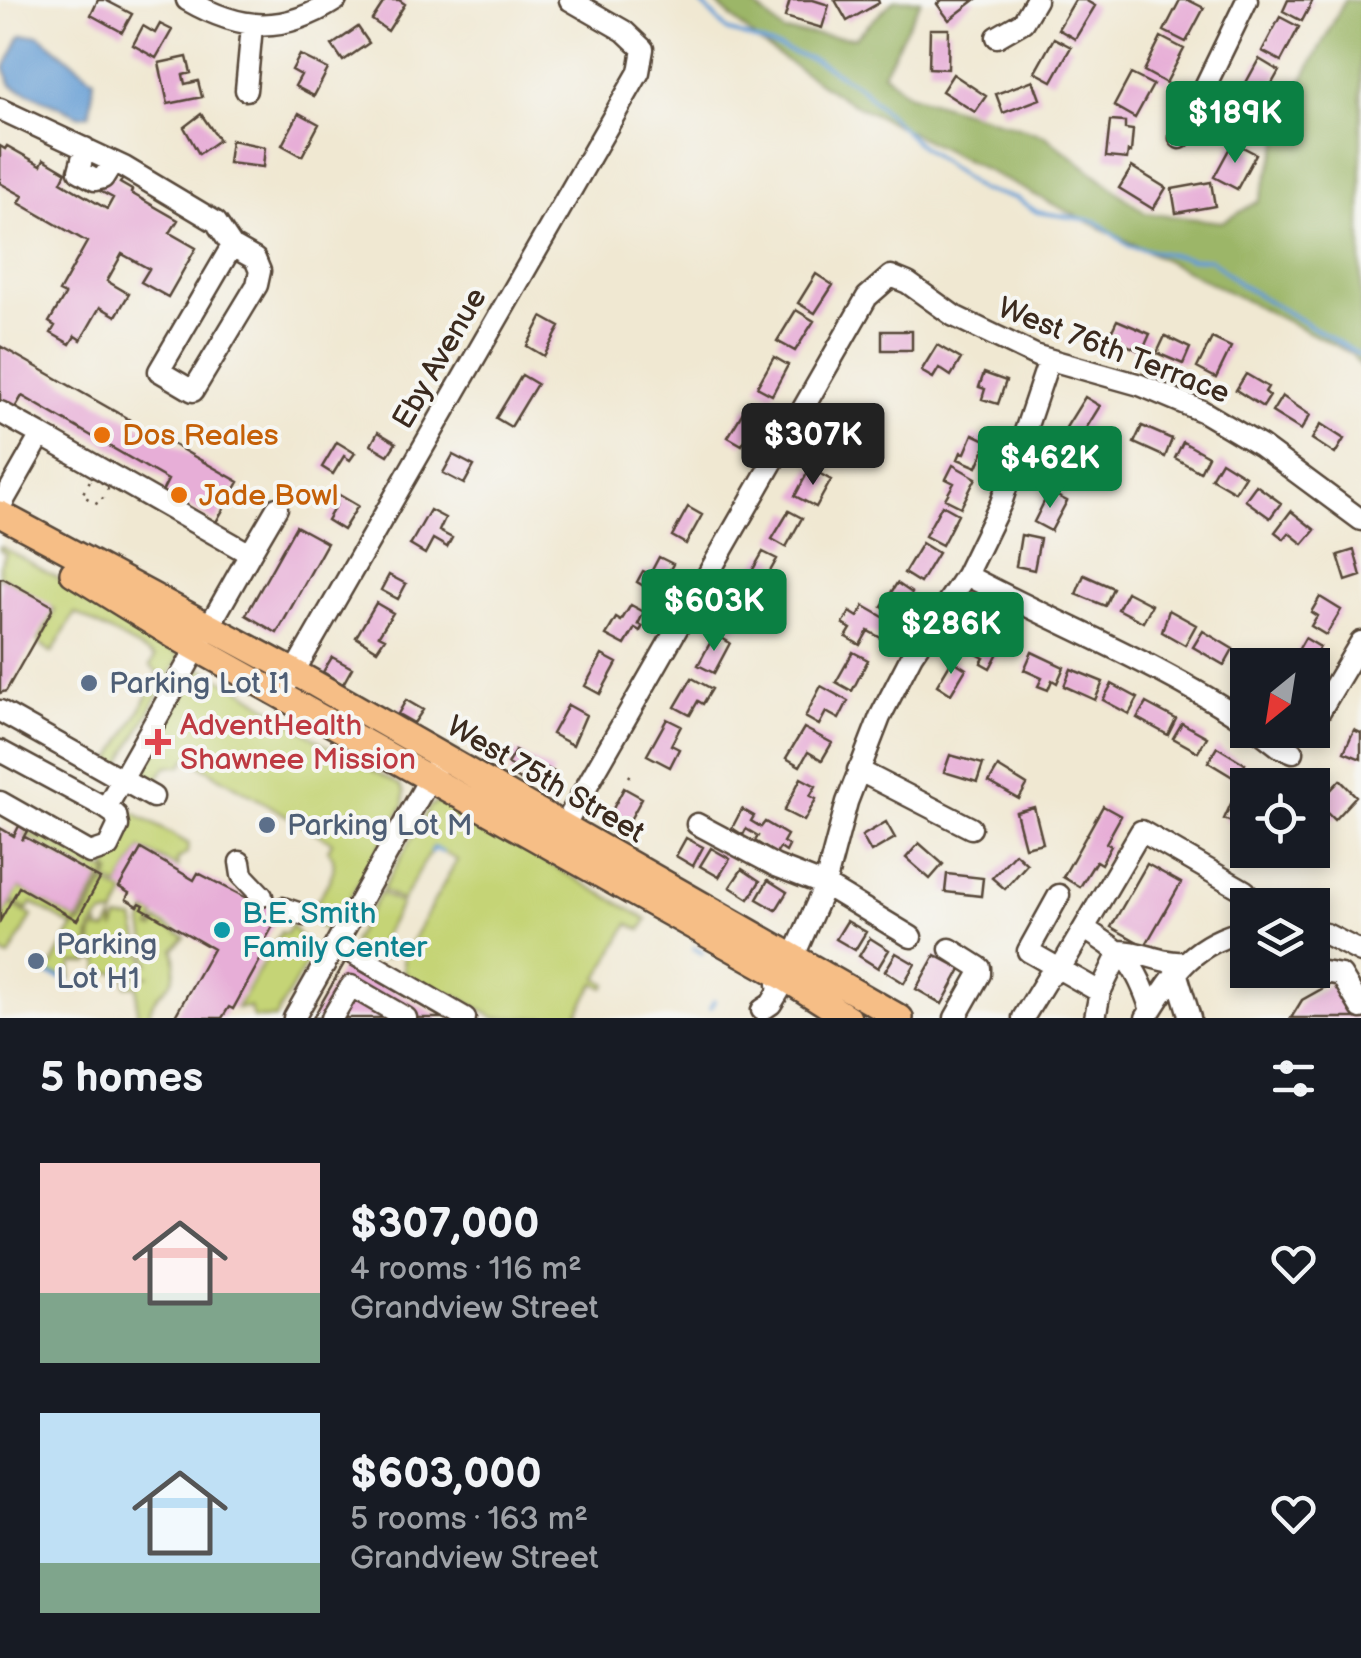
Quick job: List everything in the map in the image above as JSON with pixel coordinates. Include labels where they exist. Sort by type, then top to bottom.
[{"type":"main road","name":"West 75th Street","points":[[0,510],[203,636],[281,695],[435,769],[557,838],[785,972],[848,1018]]},
{"type":"main road","name":"West 75th Street","points":[[0,530],[203,636],[294,672],[435,769]]},
{"type":"main road","name":"West 75th Street","points":[[785,972],[900,1018]]},
{"type":"street","points":[[187,0],[252,26],[303,18],[336,0]]},
{"type":"street","name":"Eby Avenue","points":[[281,695],[639,72],[644,49],[624,31],[570,0]]},
{"type":"street","points":[[997,38],[1023,22],[1036,0]]},
{"type":"street","points":[[1180,138],[1247,0]]},
{"type":"street","points":[[246,90],[252,26]]},
{"type":"street","points":[[0,109],[113,162],[216,222],[232,246],[255,259],[260,270],[257,284],[193,391],[159,371],[232,246]]},
{"type":"street","name":"West 76th Terrace","points":[[557,838],[867,297],[890,267],[954,316],[1049,360],[1140,386],[1202,411],[1261,446],[1361,520]]},
{"type":"street","points":[[759,1014],[775,998],[825,885],[858,770],[880,717],[912,656],[966,575],[1016,465],[1049,360]]},
{"type":"street","points":[[0,412],[250,554]]},
{"type":"street","points":[[0,510],[41,436]]},
{"type":"street","points":[[106,808],[276,508]]},
{"type":"street","points":[[966,575],[1036,612],[1148,662],[1230,711]]},
{"type":"street","points":[[1330,694],[1361,642]]},
{"type":"street","points":[[0,711],[153,797]]},
{"type":"street","points":[[1281,748],[1294,758],[1299,748]]},
{"type":"street","points":[[0,777],[5,754],[116,814],[116,832],[108,847],[90,853],[0,802]]},
{"type":"street","points":[[294,1018],[435,769]]},
{"type":"street","points":[[858,770],[971,828]]},
{"type":"street","points":[[697,824],[776,866],[825,885],[911,937]]},
{"type":"street","points":[[1023,1018],[1048,976],[1060,969],[1141,831],[1240,888]]},
{"type":"street","points":[[240,862],[242,876],[262,896]]},
{"type":"street","points":[[1100,992],[1028,951],[1058,895],[1068,892],[1087,903],[1090,917],[1136,969],[1149,1014]]},
{"type":"street","points":[[283,908],[304,915]]},
{"type":"street","points":[[1149,1014],[1180,968],[1202,946],[1230,934]]},
{"type":"street","points":[[1330,936],[1361,952]]},
{"type":"street","points":[[336,944],[458,1016]]},
{"type":"street","points":[[950,949],[980,968],[956,1018]]},
{"type":"street","points":[[1120,951],[1133,951],[1180,968]]},
{"type":"street","points":[[1095,1018],[1100,992],[1120,951]]},
{"type":"street","points":[[1180,968],[1190,1018]]},
{"type":"street","points":[[1330,973],[1341,975],[1361,1008]]},
{"type":"street","points":[[332,1018],[351,986],[406,1018]]},
{"type":"path","points":[[92,477],[109,486],[99,505],[82,495],[92,477]]},
{"type":"path","points":[[629,777],[634,769]]},
{"type":"path","points":[[146,953],[147,960]]},
{"type":"green space","points":[[712,0],[749,0],[784,32],[855,38],[894,0],[921,0],[883,73],[907,94],[1044,135],[1145,213],[1222,222],[1259,201],[1295,95],[1345,0],[1361,0],[1361,368],[1352,354],[844,99],[761,44]]},
{"type":"green space","points":[[0,546],[180,656],[119,767],[100,757],[111,761],[160,674],[150,666],[155,657],[75,613],[52,653],[38,642],[55,610],[0,579],[0,565],[6,554]]},
{"type":"green space","points":[[201,668],[324,744],[400,785],[404,792],[404,805],[332,928],[318,925],[312,911],[333,872],[333,857],[328,850],[332,842],[187,758],[181,766],[166,766],[153,786],[136,776]]},
{"type":"green space","points":[[439,802],[647,919],[641,930],[629,924],[598,978],[607,984],[604,988],[595,983],[575,1018],[495,1018],[454,994],[449,1000],[404,973],[403,957],[457,860],[433,847],[402,901],[382,890],[430,806]]},
{"type":"green space","points":[[122,806],[189,844],[187,853],[177,860],[178,867],[141,849],[119,887],[107,880],[111,872],[106,869],[126,831]]},
{"type":"green space","points":[[27,831],[108,873],[78,924],[72,926],[32,903],[27,910],[11,901],[19,887],[77,920],[100,880],[26,837],[22,840]]},
{"type":"green space","points":[[105,883],[125,894],[115,915],[104,915],[94,924],[89,963],[72,963],[70,978],[48,973],[72,929],[83,922]]},
{"type":"green space","points":[[380,893],[401,904],[381,940],[392,948],[387,957],[378,959],[352,942]]},
{"type":"green space","points":[[10,904],[32,916],[9,957],[0,952],[0,921]]},
{"type":"green space","points":[[147,911],[156,916],[151,928],[158,921],[185,937],[174,949],[174,975],[155,999],[149,1018],[137,1018],[137,986],[126,986],[125,977],[150,976],[99,971],[99,960],[92,960],[92,936],[99,923],[99,930],[107,930],[113,919],[114,930],[118,919],[134,919],[141,949],[134,953],[144,954],[145,964],[149,964],[143,923]]},
{"type":"green space","points":[[291,925],[315,948],[275,1018],[253,1018],[250,1007],[237,1008],[281,932],[286,934]]},
{"type":"water","points":[[21,35],[39,35],[94,79],[90,114],[80,116],[11,85],[5,68]]},
{"type":"building","points":[[98,0],[132,14],[122,32],[91,15]]},
{"type":"building","points":[[385,0],[405,4],[388,31],[372,20]]},
{"type":"building","points":[[790,0],[829,5],[822,28],[785,17]]},
{"type":"building","points":[[835,0],[878,0],[879,3],[847,21]]},
{"type":"building","points":[[942,0],[975,0],[949,20],[937,4]]},
{"type":"building","points":[[1075,0],[1095,6],[1075,39],[1058,29]]},
{"type":"building","points":[[1180,0],[1204,8],[1186,42],[1164,31]]},
{"type":"building","points":[[1288,0],[1313,0],[1302,21],[1283,11]]},
{"type":"building","points":[[1280,17],[1299,27],[1281,61],[1262,51]]},
{"type":"building","points":[[160,24],[172,30],[156,58],[133,45],[143,26],[155,33]]},
{"type":"building","points":[[358,27],[369,43],[343,61],[332,45]]},
{"type":"building","points":[[930,29],[949,29],[948,69],[929,68]]},
{"type":"building","points":[[1161,37],[1184,49],[1166,83],[1144,71]]},
{"type":"building","points":[[1054,38],[1071,47],[1052,81],[1035,72]]},
{"type":"building","points":[[300,55],[328,69],[314,96],[295,86],[301,75],[292,70]]},
{"type":"building","points":[[187,57],[191,73],[183,75],[185,84],[198,81],[202,97],[168,104],[159,63]]},
{"type":"building","points":[[1259,59],[1279,71],[1262,101],[1242,90]]},
{"type":"building","points":[[953,74],[986,96],[975,112],[942,91]]},
{"type":"building","points":[[1131,74],[1153,85],[1135,118],[1114,106]]},
{"type":"building","points":[[1033,80],[1040,99],[1003,113],[996,94]]},
{"type":"building","points":[[1240,99],[1255,107],[1253,111],[1260,115],[1248,136],[1242,133],[1239,138],[1223,129]]},
{"type":"building","points":[[299,113],[319,124],[302,156],[282,145]]},
{"type":"building","points":[[201,114],[219,140],[199,154],[184,127]]},
{"type":"building","points":[[1110,121],[1125,122],[1125,129],[1133,130],[1127,159],[1106,157]]},
{"type":"building","points":[[231,140],[265,147],[263,167],[228,163]]},
{"type":"building","points":[[1233,142],[1256,154],[1237,189],[1214,177]]},
{"type":"building","points":[[0,146],[41,165],[44,159],[66,172],[61,182],[107,209],[113,198],[98,190],[108,172],[122,180],[120,183],[131,193],[178,220],[170,233],[196,248],[168,297],[141,282],[149,269],[122,254],[107,281],[129,294],[116,316],[100,307],[81,340],[75,336],[70,344],[51,333],[55,326],[49,322],[65,295],[59,292],[87,242],[19,203],[23,196],[0,183]]},
{"type":"building","points":[[1132,167],[1166,188],[1153,209],[1119,188]]},
{"type":"building","points":[[1211,182],[1215,206],[1176,213],[1172,189]]},
{"type":"building","points":[[816,274],[833,285],[815,313],[798,303]]},
{"type":"building","points":[[796,310],[814,321],[795,351],[777,341]]},
{"type":"building","points":[[542,317],[560,327],[544,356],[527,346]]},
{"type":"building","points":[[1117,320],[1150,334],[1142,352],[1109,337]]},
{"type":"building","points":[[882,331],[912,331],[912,350],[882,350]]},
{"type":"building","points":[[1165,336],[1190,348],[1183,364],[1157,353]]},
{"type":"building","points":[[1212,338],[1231,347],[1216,378],[1197,368]]},
{"type":"building","points":[[937,345],[961,359],[951,376],[939,368],[933,378],[921,371]]},
{"type":"building","points":[[0,346],[239,482],[216,522],[162,492],[168,480],[22,396],[15,408],[0,400]]},
{"type":"building","points":[[774,357],[788,365],[772,395],[757,387]]},
{"type":"building","points":[[984,373],[1006,381],[998,404],[982,399],[985,389],[979,387]]},
{"type":"building","points":[[1246,374],[1268,387],[1265,392],[1270,396],[1263,407],[1236,390]]},
{"type":"building","points":[[522,375],[537,384],[511,427],[496,418]]},
{"type":"building","points":[[1282,396],[1310,415],[1301,430],[1272,412]]},
{"type":"building","points":[[1085,397],[1100,406],[1080,438],[1065,429]]},
{"type":"building","points":[[746,407],[760,415],[742,445],[728,437]]},
{"type":"building","points":[[1321,424],[1344,439],[1335,454],[1312,439]]},
{"type":"building","points":[[835,426],[850,435],[833,463],[819,455]]},
{"type":"building","points":[[1142,426],[1172,439],[1165,457],[1134,443]]},
{"type":"building","points":[[378,432],[396,443],[388,455],[371,445]]},
{"type":"building","points":[[973,434],[988,441],[977,467],[958,459]]},
{"type":"building","points":[[337,442],[355,453],[350,460],[344,456],[333,474],[322,467]]},
{"type":"building","points":[[1183,442],[1208,456],[1200,472],[1175,458]]},
{"type":"building","points":[[1061,448],[1077,454],[1069,475],[1077,478],[1072,490],[1049,481]]},
{"type":"building","points":[[453,455],[474,466],[464,484],[443,473]]},
{"type":"building","points":[[1221,461],[1245,476],[1235,492],[1211,478]]},
{"type":"building","points":[[953,465],[976,478],[961,507],[945,499],[954,483],[946,479]]},
{"type":"building","points":[[810,468],[831,480],[816,507],[795,496]]},
{"type":"building","points":[[1256,485],[1281,503],[1270,518],[1245,500]]},
{"type":"building","points":[[1049,492],[1067,501],[1051,531],[1034,522]]},
{"type":"building","points":[[336,493],[358,506],[343,530],[327,520],[336,505],[330,502]]},
{"type":"building","points":[[942,505],[958,514],[942,545],[925,536]]},
{"type":"building","points":[[688,507],[702,515],[686,544],[672,536]]},
{"type":"building","points":[[430,510],[445,518],[439,531],[452,538],[447,547],[433,539],[425,554],[410,545]]},
{"type":"building","points":[[789,511],[802,518],[786,547],[772,539]]},
{"type":"building","points":[[1291,511],[1315,530],[1303,544],[1289,533],[1284,539],[1275,532]]},
{"type":"building","points":[[296,526],[327,543],[277,633],[246,615]]},
{"type":"building","points":[[1021,535],[1040,539],[1034,570],[1016,566]]},
{"type":"building","points":[[922,543],[938,553],[920,583],[904,573]]},
{"type":"building","points":[[1354,550],[1361,576],[1346,581],[1338,555]]},
{"type":"building","points":[[763,552],[777,559],[761,587],[747,580]]},
{"type":"building","points":[[659,557],[673,564],[657,594],[637,582],[643,571],[650,574]]},
{"type":"building","points":[[389,575],[406,584],[398,599],[381,590]]},
{"type":"building","points":[[1084,575],[1113,588],[1105,606],[1076,594]]},
{"type":"building","points":[[0,579],[51,605],[52,610],[6,691],[0,693]]},
{"type":"building","points":[[897,583],[912,593],[897,617],[882,607]]},
{"type":"building","points":[[1127,592],[1152,605],[1143,622],[1118,609]]},
{"type":"building","points":[[739,594],[753,601],[737,629],[724,622]]},
{"type":"building","points":[[1320,597],[1341,610],[1326,635],[1311,626],[1317,616],[1311,612]]},
{"type":"building","points":[[376,603],[393,613],[379,635],[385,638],[377,650],[356,637]]},
{"type":"building","points":[[631,605],[644,612],[638,624],[643,626],[640,631],[635,628],[625,645],[606,635],[616,618],[621,621]]},
{"type":"building","points":[[864,606],[892,622],[883,639],[868,631],[860,645],[846,637],[851,629],[843,624],[850,612],[858,617]]},
{"type":"building","points":[[1169,610],[1196,625],[1185,645],[1162,632]]},
{"type":"building","points":[[995,624],[1009,632],[990,668],[981,663],[984,658],[965,648],[975,630],[988,637]]},
{"type":"building","points":[[1203,631],[1231,648],[1224,665],[1193,647]]},
{"type":"building","points":[[715,634],[730,643],[714,673],[698,665]]},
{"type":"building","points":[[1305,638],[1320,647],[1319,648],[1299,648]]},
{"type":"building","points":[[853,652],[868,660],[852,691],[836,682]]},
{"type":"building","points":[[1032,652],[1064,667],[1057,683],[1052,680],[1048,690],[1038,686],[1042,678],[1024,670]]},
{"type":"building","points":[[602,655],[617,663],[600,694],[585,686]]},
{"type":"building","points":[[332,657],[352,668],[343,684],[323,672]]},
{"type":"building","points":[[952,660],[966,669],[951,694],[937,685]]},
{"type":"building","points":[[1071,669],[1103,682],[1095,700],[1064,686]]},
{"type":"building","points":[[692,678],[712,689],[690,715],[675,707]]},
{"type":"building","points":[[1112,684],[1138,698],[1129,714],[1103,700]]},
{"type":"building","points":[[821,686],[848,701],[839,719],[826,712],[819,725],[805,717]]},
{"type":"building","points":[[406,700],[423,710],[414,723],[398,714]]},
{"type":"building","points":[[1146,703],[1176,719],[1168,735],[1137,718]]},
{"type":"building","points":[[568,705],[586,715],[573,745],[552,734]]},
{"type":"building","points":[[667,719],[681,726],[671,745],[679,749],[670,767],[647,755]]},
{"type":"building","points":[[1182,723],[1207,737],[1198,752],[1173,738]]},
{"type":"building","points":[[804,728],[832,743],[822,760],[808,752],[800,766],[786,758]]},
{"type":"building","points":[[1354,730],[1361,733],[1361,759],[1344,752]]},
{"type":"building","points":[[1217,747],[1245,764],[1243,768],[1230,768],[1230,775],[1208,762]]},
{"type":"building","points":[[515,751],[554,772],[546,786],[524,774],[520,780],[509,774],[513,767],[507,764]]},
{"type":"building","points":[[950,755],[983,764],[977,782],[944,772]]},
{"type":"building","points":[[998,767],[1027,785],[1019,799],[989,782]]},
{"type":"building","points":[[801,778],[816,786],[810,796],[816,799],[804,821],[784,811]]},
{"type":"building","points":[[1340,780],[1356,796],[1334,820],[1330,816],[1330,791]]},
{"type":"building","points":[[624,788],[642,798],[626,827],[608,818]]},
{"type":"building","points":[[1103,806],[1121,816],[1106,843],[1111,846],[1101,864],[1096,861],[1080,887],[1063,877]]},
{"type":"building","points":[[1034,807],[1043,843],[1025,847],[1016,812]]},
{"type":"building","points":[[742,809],[754,816],[751,821],[761,827],[765,822],[787,835],[783,842],[789,846],[786,852],[780,848],[776,854],[755,841],[758,836],[746,829],[743,835],[732,828]]},
{"type":"building","points":[[886,822],[895,838],[871,852],[862,836]]},
{"type":"building","points":[[19,826],[27,831],[22,840],[25,837],[100,879],[77,920],[19,887],[0,921],[0,828],[14,836]]},
{"type":"building","points":[[686,838],[703,847],[693,866],[676,856]]},
{"type":"building","points":[[919,843],[943,864],[930,879],[906,858]]},
{"type":"building","points":[[711,848],[730,859],[719,877],[700,866]]},
{"type":"building","name":"B.E. Smith Family Center","points":[[141,849],[194,880],[198,873],[256,903],[264,892],[285,904],[262,946],[257,943],[255,948],[264,953],[233,1009],[229,1007],[222,1018],[174,1018],[213,949],[142,908],[144,905],[126,899],[129,893],[119,887]]},
{"type":"building","points":[[1015,853],[1027,864],[1005,889],[992,878]]},
{"type":"building","points":[[1147,864],[1181,883],[1145,946],[1111,927]]},
{"type":"building","points":[[742,869],[760,881],[749,899],[730,887]]},
{"type":"building","points":[[947,874],[983,878],[981,896],[945,892]]},
{"type":"building","points":[[768,880],[787,892],[776,910],[757,899]]},
{"type":"building","points":[[847,921],[866,932],[855,950],[836,939]]},
{"type":"building","points":[[870,938],[889,950],[878,968],[859,956]]},
{"type":"building","points":[[896,953],[915,964],[904,983],[885,971]]},
{"type":"building","points":[[935,955],[961,969],[942,1004],[916,989]]},
{"type":"building","points":[[345,962],[442,1018],[313,1018]]},
{"type":"building","points":[[1336,981],[1357,1018],[1291,1018],[1302,1000],[1330,988]]},
{"type":"waterway","points":[[698,0],[728,31],[817,61],[860,87],[917,143],[980,190],[1016,198],[1037,212],[1096,221],[1129,246],[1210,259],[1241,285],[1361,356]]},
{"type":"waterway","points":[[431,852],[434,848],[442,852]]},
{"type":"waterway","points":[[694,948],[702,953]]},
{"type":"waterway","points":[[48,974],[68,980]]},
{"type":"waterway","points":[[710,1008],[714,1001]]},
{"type":"place","name":"Dos Reales","points":[[102,435]]},
{"type":"place","name":"Jade Bowl","points":[[179,495]]},
{"type":"place","name":"Parking Lot I1","points":[[89,683]]},
{"type":"place","name":"AdventHealth Shawnee Mission","points":[[158,742]]},
{"type":"place","name":"Parking Lot M","points":[[267,825]]},
{"type":"place","name":"B.E. Smith Family Center","points":[[222,930]]},
{"type":"place","name":"Parking Lot H1","points":[[36,961]]}]
